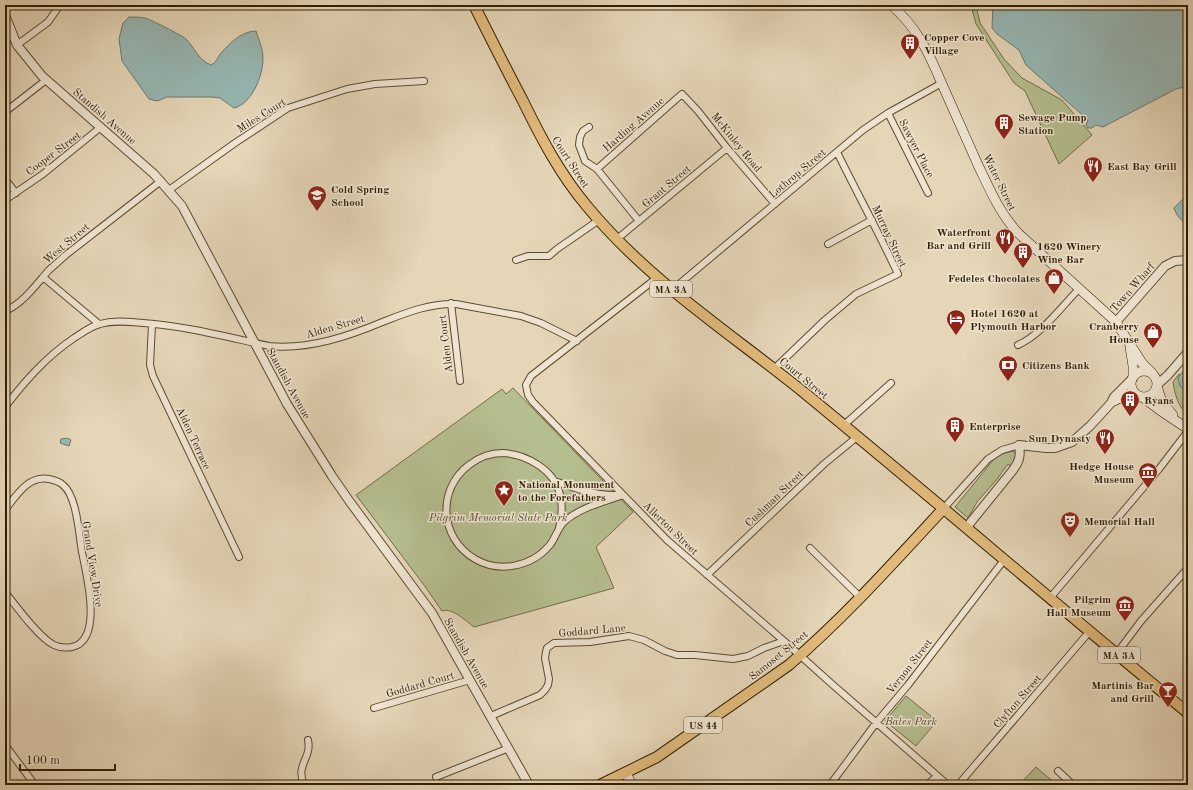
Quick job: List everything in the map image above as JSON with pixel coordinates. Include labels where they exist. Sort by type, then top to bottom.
[{"type":"main road","name":"Court Street","points":[[474,5],[529,113],[567,182],[617,239],[672,290],[774,368],[844,425],[1188,712]]},
{"type":"main road","name":"Water Street","points":[[891,5],[904,18],[922,40],[927,49],[992,194],[1006,220],[1018,233],[1116,322],[1146,368],[1152,374]]},
{"type":"main road","name":"Water Street","points":[[1128,340],[1131,352],[1133,378]]},
{"type":"main road","points":[[1178,421],[1139,396],[1131,385],[1133,378],[1142,372],[1152,374],[1156,380],[1162,402],[1178,421],[1188,430]]},
{"type":"main road","points":[[1139,396],[1152,395],[1157,386]]},
{"type":"main road","name":"Samoset Street","points":[[600,785],[626,773],[664,752],[740,701],[801,655],[860,597],[944,508]]},
{"type":"main road","points":[[626,773],[632,785]]},
{"type":"street","points":[[17,45],[48,22],[60,5]]},
{"type":"street","name":"Standish Avenue","points":[[6,19],[17,45],[46,80],[101,127],[161,182],[182,206],[287,404],[350,502],[432,613],[529,785]]},
{"type":"street","points":[[5,112],[46,80]]},
{"type":"street","name":"Miles Court","points":[[169,190],[235,143],[288,108],[347,89],[375,84],[424,81]]},
{"type":"street","name":"Lothrop Street","points":[[672,290],[863,130],[888,113],[942,83]]},
{"type":"street","name":"McKinley Road","points":[[682,94],[698,111],[727,148],[775,204]]},
{"type":"street","name":"Harding Avenue","points":[[597,169],[682,94]]},
{"type":"street","name":"Sawyer Place","points":[[888,113],[928,193]]},
{"type":"street","name":"Cooper Street","points":[[5,200],[74,151],[101,127]]},
{"type":"street","points":[[589,127],[583,131],[580,137],[579,145],[585,160],[597,169],[639,221]]},
{"type":"street","name":"Grant Street","points":[[617,239],[727,148]]},
{"type":"street","name":"Murray Street","points":[[774,368],[825,320],[856,294],[898,274],[890,254],[837,152]]},
{"type":"street","points":[[5,179],[16,193]]},
{"type":"street","name":"West Street","points":[[99,324],[43,277],[67,254],[161,182]]},
{"type":"street","points":[[516,260],[528,256],[549,256],[599,220]]},
{"type":"street","points":[[828,244],[872,220]]},
{"type":"street","name":"Town Wharf","points":[[1116,322],[1165,266],[1175,261],[1188,260]]},
{"type":"street","points":[[5,312],[28,293],[43,277]]},
{"type":"street","name":"Allerton Street","points":[[658,277],[531,376],[527,381],[525,388],[533,402],[667,540],[801,655],[876,723],[948,785]]},
{"type":"street","points":[[1018,345],[1027,341],[1038,332],[1079,289]]},
{"type":"street","name":"Alden Street","points":[[5,407],[41,365],[66,343],[99,324],[110,322],[127,321],[176,326],[284,348],[306,346],[338,338],[419,309],[451,303],[469,305],[521,316],[541,323],[577,341]]},
{"type":"street","name":"Alden Court","points":[[451,303],[460,382]]},
{"type":"street","name":"Alden Terrace","points":[[152,324],[150,365],[153,376],[239,557]]},
{"type":"street","points":[[1157,386],[1168,376],[1188,352]]},
{"type":"street","points":[[944,508],[988,458],[1002,450],[1019,445],[1055,448],[1072,442],[1090,426],[1111,403],[1114,397],[1133,378]]},
{"type":"street","points":[[844,425],[891,383]]},
{"type":"street","points":[[1111,403],[1127,394],[1139,396]]},
{"type":"street","points":[[1050,598],[1159,469],[1188,430]]},
{"type":"street","name":"Cushman Street","points":[[708,575],[824,464],[857,437]]},
{"type":"street","points":[[966,528],[1019,462],[1019,445]]},
{"type":"street","points":[[491,453],[503,453],[522,457],[540,466],[554,481],[560,494],[562,505],[562,516],[559,528],[549,546],[531,561],[519,565],[496,566],[485,564],[474,559],[465,552],[451,533],[447,522],[448,495],[456,477],[463,469],[481,457],[491,453]]},
{"type":"street","name":"Grand View Drive","points":[[5,510],[26,485],[34,480],[45,478],[63,484],[67,489],[75,510],[90,604],[90,623],[86,636],[76,646],[61,648],[54,646],[40,635],[5,592]]},
{"type":"street","points":[[554,481],[595,494],[607,496],[623,495]]},
{"type":"street","points":[[559,528],[572,516],[584,509],[623,495]]},
{"type":"street","points":[[810,548],[860,597]]},
{"type":"street","name":"Vernon Street","points":[[830,785],[876,723],[908,685],[1004,560]]},
{"type":"street","points":[[1117,653],[1141,621],[1188,568]]},
{"type":"street","name":"Clyfton Street","points":[[958,785],[1090,631]]},
{"type":"street","name":"Goddard Lane","points":[[490,716],[540,695],[545,690],[549,679],[545,658],[546,652],[547,648],[554,643],[590,642],[629,636],[644,640],[665,651],[677,655],[695,655],[733,659],[748,656],[764,648],[784,641]]},
{"type":"street","name":"Goddard Court","points":[[374,708],[470,680]]},
{"type":"street","points":[[304,785],[301,770],[310,746],[308,740]]},
{"type":"street","points":[[5,745],[35,785]]},
{"type":"street","points":[[436,777],[509,748]]},
{"type":"street","points":[[1058,771],[1073,785]]},
{"type":"street","points":[[927,785],[937,776]]},
{"type":"green space","points":[[973,5],[979,5],[977,10],[980,23],[1004,59],[1022,78],[1062,100],[1092,135],[1059,164],[1025,91],[1014,83],[976,24],[972,9]]},
{"type":"green space","points":[[1179,374],[1188,381],[1188,416],[1179,404],[1173,382]]},
{"type":"green space","name":"Pilgrim Memorial State Park","points":[[513,388],[633,512],[596,547],[614,588],[474,627],[463,618],[450,611],[442,611],[356,495],[502,389],[506,394]]},
{"type":"green space","points":[[1013,451],[1017,455],[1011,465],[1007,465],[977,502],[968,518],[955,507],[994,459],[1002,454]]},
{"type":"green space","name":"Bates Park","points":[[906,696],[937,721],[916,746],[885,721]]},
{"type":"green space","points":[[1036,767],[1057,785],[1019,785]]},
{"type":"water","points":[[993,5],[1188,5],[1188,86],[1176,89],[1103,127],[1096,125],[1092,128],[1088,128],[1086,125],[1088,120],[1026,65],[1019,50],[997,34],[992,28]]},
{"type":"water","points":[[129,17],[145,18],[178,34],[189,42],[203,60],[211,65],[237,38],[246,33],[256,31],[262,48],[263,59],[259,80],[251,95],[246,101],[234,108],[220,98],[211,97],[167,97],[157,101],[149,99],[122,61],[119,39],[123,23]]},
{"type":"water","points":[[1188,194],[1188,227],[1177,215],[1174,208]]},
{"type":"water","points":[[1188,364],[1188,394],[1180,386],[1178,378]]},
{"type":"water","points":[[67,438],[71,440],[69,446],[60,443],[61,439]]},
{"type":"place","name":"Copper Cove Village","points":[[910,60]]},
{"type":"place","name":"Sewage Pump Station","points":[[1004,140]]},
{"type":"place","name":"East Bay Grill","points":[[1093,183]]},
{"type":"place","name":"Cold Spring School","points":[[317,212]]},
{"type":"place","name":"Waterfront Bar and Grill","points":[[1005,255]]},
{"type":"place","name":"1620 Winery Wine Bar","points":[[1023,269]]},
{"type":"place","name":"Fedeles Chocolates","points":[[1054,295]]},
{"type":"place","name":"Hotel 1620 at Plymouth Harbor","points":[[956,336]]},
{"type":"place","name":"Cranberry House","points":[[1153,349]]},
{"type":"place","name":"Citizens Bank","points":[[1008,382]]},
{"type":"place","name":"Ryans","points":[[1130,417]]},
{"type":"place","name":"Enterprise","points":[[955,443]]},
{"type":"place","name":"Sun Dynasty","points":[[1105,455]]},
{"type":"place","name":"Hedge House Museum","points":[[1148,489]]},
{"type":"place","name":"National Monument to the Forefathers","points":[[504,507]]},
{"type":"place","name":"Memorial Hall","points":[[1070,538]]},
{"type":"place","name":"Pilgrim Hall Museum","points":[[1125,622]]},
{"type":"place","name":"Martinis Bar and Grill","points":[[1168,708]]}]
